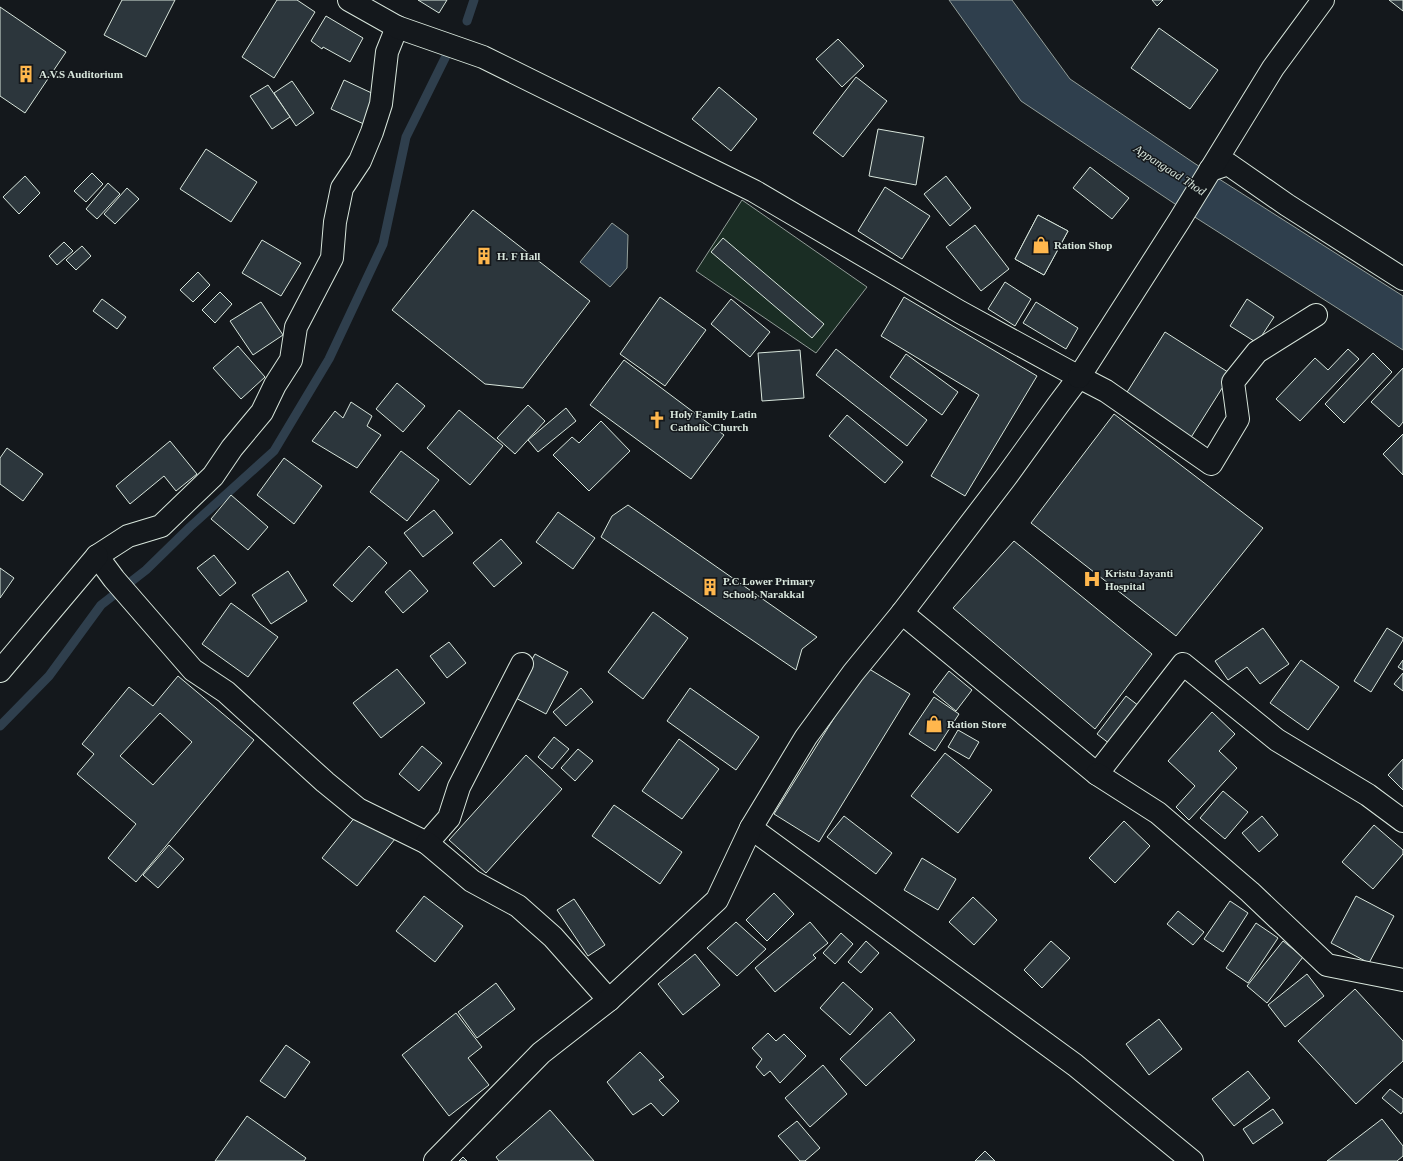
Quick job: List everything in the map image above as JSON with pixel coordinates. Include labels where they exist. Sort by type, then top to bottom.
[{"type":"street","points":[[349,0],[398,26],[483,57],[754,191],[960,312],[1079,378],[1106,391],[1211,464],[1238,419],[1233,382],[1257,352],[1316,315]]},
{"type":"street","points":[[435,1161],[541,1053],[609,1000],[717,900],[751,828],[806,737],[853,673],[902,613],[1006,478],[1079,378],[1179,221],[1273,68],[1323,0]]},
{"type":"street","points":[[0,671],[97,556],[128,536],[161,526],[213,476],[232,448],[262,412],[275,385],[291,360],[296,326],[332,258],[335,222],[342,188],[360,161],[372,132],[381,104],[387,52],[398,26]]},
{"type":"street","points":[[1210,170],[1228,164],[1287,205],[1403,279]]},
{"type":"street","points":[[97,556],[114,579],[193,670],[226,692],[325,782],[358,809],[427,843],[472,881],[518,906],[553,937],[609,1000]]},
{"type":"street","points":[[902,613],[1097,774],[1158,813],[1250,892],[1327,965],[1403,980]]},
{"type":"street","points":[[427,843],[449,818],[459,787],[522,664]]},
{"type":"street","points":[[1097,774],[1183,664],[1277,740],[1368,795],[1403,820]]},
{"type":"street","points":[[751,828],[1075,1065],[1192,1161]]},
{"type":"green space","points":[[742,200],[867,287],[816,353],[696,271]]},
{"type":"water","name":"Appangaad Thod","points":[[949,0],[1012,0],[1070,79],[1194,163],[1403,296],[1403,350],[1190,214],[1021,101]]},
{"type":"water","points":[[612,223],[628,235],[627,268],[610,287],[580,262]]},
{"type":"building","points":[[122,0],[175,0],[146,57],[104,35]]},
{"type":"building","points":[[277,0],[297,0],[315,12],[274,78],[242,57]]},
{"type":"building","points":[[418,0],[447,0],[439,13]]},
{"type":"building","points":[[1152,0],[1163,0],[1157,6]]},
{"type":"building","points":[[1389,0],[1403,0],[1403,11]]},
{"type":"building","name":"A.V.S Auditorium","points":[[0,7],[66,52],[25,113],[0,96]]},
{"type":"building","points":[[326,16],[363,38],[350,62],[323,47],[322,49],[311,41]]},
{"type":"building","points":[[1159,28],[1218,70],[1190,109],[1131,68]]},
{"type":"building","points":[[838,39],[864,66],[842,87],[816,59]]},
{"type":"building","points":[[856,77],[887,101],[843,157],[813,133]]},
{"type":"building","points":[[344,80],[378,96],[366,125],[331,109]]},
{"type":"building","points":[[292,81],[314,113],[296,126],[274,93]]},
{"type":"building","points":[[268,85],[290,117],[272,129],[250,96]]},
{"type":"building","points":[[719,87],[757,119],[731,151],[692,119]]},
{"type":"building","points":[[878,129],[924,137],[916,185],[869,176]]},
{"type":"building","points":[[206,149],[257,182],[231,222],[180,189]]},
{"type":"building","points":[[1090,167],[1129,198],[1112,219],[1073,188]]},
{"type":"building","points":[[92,173],[103,184],[86,202],[74,191]]},
{"type":"building","points":[[25,176],[40,193],[19,214],[3,197]]},
{"type":"building","points":[[946,176],[971,208],[950,226],[924,194]]},
{"type":"building","points":[[108,183],[120,194],[97,219],[86,209]]},
{"type":"building","points":[[885,187],[930,216],[902,259],[858,231]]},
{"type":"building","points":[[127,188],[139,199],[115,224],[104,214]]},
{"type":"building","name":"H. F Hall","points":[[473,210],[590,301],[523,388],[485,384],[392,310]]},
{"type":"building","name":"Ration Shop","points":[[1038,215],[1068,231],[1044,275],[1015,259]]},
{"type":"building","name":"Ration Shop","points":[[1038,215],[1068,231],[1044,275],[1015,259]]},
{"type":"building","points":[[975,225],[1009,269],[981,291],[946,247]]},
{"type":"building","points":[[723,238],[824,324],[812,338],[711,252]]},
{"type":"building","points":[[262,240],[301,263],[281,296],[242,273]]},
{"type":"building","points":[[64,242],[73,251],[57,265],[49,256]]},
{"type":"building","points":[[82,246],[91,256],[76,270],[66,260]]},
{"type":"building","points":[[198,272],[210,285],[193,302],[180,290]]},
{"type":"building","points":[[1005,282],[1031,299],[1015,326],[988,309]]},
{"type":"building","points":[[220,292],[232,304],[215,323],[202,310]]},
{"type":"building","points":[[660,297],[706,330],[665,386],[620,354]]},
{"type":"building","points":[[904,297],[1037,376],[965,496],[931,476],[979,395],[881,336]]},
{"type":"building","points":[[102,299],[126,317],[117,329],[93,311]]},
{"type":"building","points":[[731,299],[770,332],[750,357],[711,324]]},
{"type":"building","points":[[1247,299],[1274,317],[1257,343],[1230,326]]},
{"type":"building","points":[[261,302],[283,335],[253,355],[230,321]]},
{"type":"building","points":[[1036,302],[1078,328],[1066,349],[1023,323]]},
{"type":"building","points":[[1165,332],[1231,374],[1190,439],[1124,397]]},
{"type":"building","points":[[238,346],[265,377],[241,399],[213,368]]},
{"type":"building","points":[[836,349],[927,420],[907,446],[816,375]]},
{"type":"building","points":[[1348,349],[1359,359],[1300,421],[1276,399],[1315,358],[1328,370]]},
{"type":"building","points":[[800,350],[804,398],[762,401],[758,353]]},
{"type":"building","points":[[1373,353],[1392,372],[1344,423],[1325,404]]},
{"type":"building","points":[[906,354],[958,392],[942,415],[890,377]]},
{"type":"building","name":"Holy Family Latin Catholic Church","points":[[624,360],[724,435],[691,479],[590,405]]},
{"type":"building","points":[[1403,368],[1403,422],[1399,427],[1371,402]]},
{"type":"building","points":[[397,383],[425,406],[403,432],[376,409]]},
{"type":"building","points":[[351,402],[372,416],[367,426],[381,435],[357,468],[312,441],[335,411],[343,418]]},
{"type":"building","points":[[528,405],[545,421],[515,454],[497,438]]},
{"type":"building","points":[[566,408],[576,421],[538,452],[528,440]]},
{"type":"building","points":[[459,410],[503,446],[470,485],[427,448]]},
{"type":"building","name":"Kristu Jayanti Hospital","points":[[1114,414],[1263,528],[1176,636],[1031,523]]},
{"type":"building","points":[[847,415],[903,462],[885,483],[829,436]]},
{"type":"building","points":[[601,421],[630,451],[589,491],[553,455],[572,437],[579,443]]},
{"type":"building","points":[[1403,434],[1403,475],[1383,454]]},
{"type":"building","points":[[170,441],[197,474],[176,491],[164,476],[130,504],[116,486]]},
{"type":"building","points":[[7,448],[43,474],[23,501],[0,484],[0,458]]},
{"type":"building","points":[[401,451],[439,480],[407,521],[370,492]]},
{"type":"building","points":[[284,458],[322,486],[294,524],[257,495]]},
{"type":"building","points":[[231,495],[268,527],[248,550],[211,519]]},
{"type":"building","name":"P.C Lower Primary School, Narakkal","points":[[628,505],[817,637],[802,649],[796,670],[601,537],[612,516]]},
{"type":"building","points":[[434,510],[453,533],[423,557],[404,533]]},
{"type":"building","points":[[558,512],[595,538],[573,569],[536,542]]},
{"type":"building","points":[[501,539],[522,563],[494,587],[473,563]]},
{"type":"building","points":[[1014,541],[1152,654],[1095,729],[953,608]]},
{"type":"building","points":[[369,546],[387,563],[352,602],[333,585]]},
{"type":"building","points":[[214,555],[236,583],[220,596],[197,568]]},
{"type":"building","points":[[0,568],[14,578],[0,598]]},
{"type":"building","points":[[410,570],[428,591],[403,613],[385,592]]},
{"type":"building","points":[[288,571],[307,601],[271,624],[252,595]]},
{"type":"building","points":[[231,603],[278,637],[248,677],[202,644]]},
{"type":"building","points":[[653,612],[688,638],[643,699],[608,672]]},
{"type":"building","points":[[1263,628],[1289,664],[1260,684],[1247,667],[1228,680],[1215,661]]},
{"type":"building","points":[[1387,628],[1403,638],[1403,640],[1371,692],[1354,681]]},
{"type":"building","points":[[449,642],[466,663],[447,678],[430,656]]},
{"type":"building","points":[[535,654],[568,672],[546,714],[512,696]]},
{"type":"building","points":[[1301,660],[1339,687],[1308,730],[1270,703]]},
{"type":"building","points":[[1403,660],[1403,670],[1398,667]]},
{"type":"building","points":[[866,667],[910,694],[819,842],[774,814]]},
{"type":"building","points":[[397,669],[425,703],[381,738],[353,703]]},
{"type":"building","points":[[949,671],[972,690],[956,711],[933,692]]},
{"type":"building","points":[[1403,673],[1403,691],[1394,684]]},
{"type":"building","points":[[178,676],[254,740],[136,882],[108,858],[136,824],[77,774],[94,754],[82,744],[129,687],[153,706]],"holes":[[[160,713],[192,742],[153,785],[120,756]]]},
{"type":"building","points":[[581,688],[593,702],[566,726],[553,712]]},
{"type":"building","points":[[690,688],[759,737],[736,770],[667,721]]},
{"type":"building","points":[[1126,696],[1139,706],[1110,744],[1097,734]]},
{"type":"building","name":"Ration Store","points":[[934,697],[959,714],[935,751],[909,734]]},
{"type":"building","points":[[1212,712],[1235,734],[1219,751],[1237,768],[1189,820],[1176,807],[1195,786],[1168,761]]},
{"type":"building","points":[[958,730],[979,742],[969,759],[948,747]]},
{"type":"building","points":[[554,737],[569,749],[552,769],[538,757]]},
{"type":"building","points":[[679,739],[719,769],[682,819],[642,791]]},
{"type":"building","points":[[422,746],[442,763],[419,791],[399,774]]},
{"type":"building","points":[[578,749],[593,761],[575,781],[561,768]]},
{"type":"building","points":[[945,753],[992,790],[958,833],[911,796]]},
{"type":"building","points":[[526,755],[562,789],[486,873],[449,840]]},
{"type":"building","points":[[1403,759],[1403,790],[1388,775]]},
{"type":"building","points":[[1223,791],[1248,812],[1225,839],[1200,818]]},
{"type":"building","points":[[614,805],[682,852],[660,884],[592,836]]},
{"type":"building","points":[[360,811],[395,839],[357,886],[322,858]]},
{"type":"building","points":[[844,816],[892,853],[876,874],[827,837]]},
{"type":"building","points":[[1262,816],[1278,835],[1259,852],[1242,833]]},
{"type":"building","points":[[1124,821],[1150,846],[1115,883],[1089,858]]},
{"type":"building","points":[[1374,825],[1403,850],[1403,854],[1373,889],[1342,862]]},
{"type":"building","points":[[169,845],[184,859],[158,888],[143,875]]},
{"type":"building","points":[[922,858],[956,879],[938,910],[904,890]]},
{"type":"building","points":[[774,893],[794,914],[767,941],[746,920]]},
{"type":"building","points":[[424,896],[463,926],[435,962],[396,931]]},
{"type":"building","points":[[1356,896],[1394,916],[1369,963],[1331,943]]},
{"type":"building","points":[[973,897],[997,920],[974,945],[949,922]]},
{"type":"building","points":[[574,899],[605,945],[588,956],[557,910]]},
{"type":"building","points":[[1230,901],[1248,913],[1223,952],[1204,939]]},
{"type":"building","points":[[1178,911],[1204,932],[1193,945],[1167,924]]},
{"type":"building","points":[[736,922],[766,949],[737,976],[707,948]]},
{"type":"building","points":[[810,922],[828,943],[813,955],[816,958],[775,992],[755,968]]},
{"type":"building","points":[[1256,923],[1278,938],[1248,983],[1226,968]]},
{"type":"building","points":[[841,933],[853,944],[835,964],[823,953]]},
{"type":"building","points":[[866,941],[879,953],[861,973],[848,962]]},
{"type":"building","points":[[1051,941],[1070,958],[1042,988],[1024,970]]},
{"type":"building","points":[[1283,941],[1303,957],[1267,1003],[1247,986]]},
{"type":"building","points":[[695,954],[720,985],[683,1015],[658,984]]},
{"type":"building","points":[[1307,974],[1324,996],[1285,1027],[1268,1005]]},
{"type":"building","points":[[843,982],[873,1009],[850,1035],[820,1008]]},
{"type":"building","points":[[496,983],[515,1009],[477,1038],[458,1012]]},
{"type":"building","points":[[1355,989],[1403,1041],[1403,1061],[1356,1104],[1298,1041]]},
{"type":"building","points":[[890,1012],[915,1040],[866,1086],[840,1059]]},
{"type":"building","points":[[456,1013],[482,1047],[468,1058],[489,1085],[449,1116],[402,1055]]},
{"type":"building","points":[[1159,1019],[1182,1049],[1149,1075],[1126,1044]]},
{"type":"building","points":[[768,1033],[776,1041],[784,1034],[806,1056],[780,1083],[770,1071],[764,1076],[756,1067],[762,1059],[752,1048]]},
{"type":"building","points":[[286,1045],[310,1062],[285,1098],[260,1081]]},
{"type":"building","points":[[640,1052],[664,1077],[659,1080],[679,1101],[663,1116],[651,1103],[633,1115],[607,1082]]},
{"type":"building","points":[[823,1065],[847,1094],[810,1127],[785,1098]]},
{"type":"building","points":[[1248,1071],[1270,1098],[1234,1126],[1212,1099]]},
{"type":"building","points":[[1390,1089],[1403,1099],[1403,1111],[1401,1114],[1382,1098]]},
{"type":"building","points":[[1273,1109],[1283,1123],[1253,1144],[1243,1129]]},
{"type":"building","points":[[550,1110],[594,1161],[499,1161],[496,1157]]},
{"type":"building","points":[[247,1116],[306,1158],[304,1161],[215,1161]]},
{"type":"building","points":[[1382,1119],[1403,1146],[1403,1156],[1397,1161],[1327,1161]]},
{"type":"building","points":[[797,1121],[820,1148],[805,1161],[800,1161],[778,1136]]},
{"type":"building","points":[[985,1151],[995,1161],[975,1161]]},
{"type":"building","points":[[463,1157],[467,1161],[459,1161]]},
{"type":"waterway","points":[[467,21],[474,0]]},
{"type":"waterway","points":[[0,726],[49,676],[101,605],[146,570],[190,527],[274,451],[329,359],[383,244],[406,137],[448,52]]},
{"type":"place","name":"A.V.S Auditorium","points":[[26,74]]},
{"type":"place","name":"Ration Shop","points":[[1041,245]]},
{"type":"place","name":"H. F Hall","points":[[484,256]]},
{"type":"place","name":"Holy Family Latin Catholic Church","points":[[657,420]]},
{"type":"place","name":"Kristu Jayanti Hospital","points":[[1092,579]]},
{"type":"place","name":"P.C Lower Primary School, Narakkal","points":[[710,587]]},
{"type":"place","name":"Ration Store","points":[[934,724]]}]
